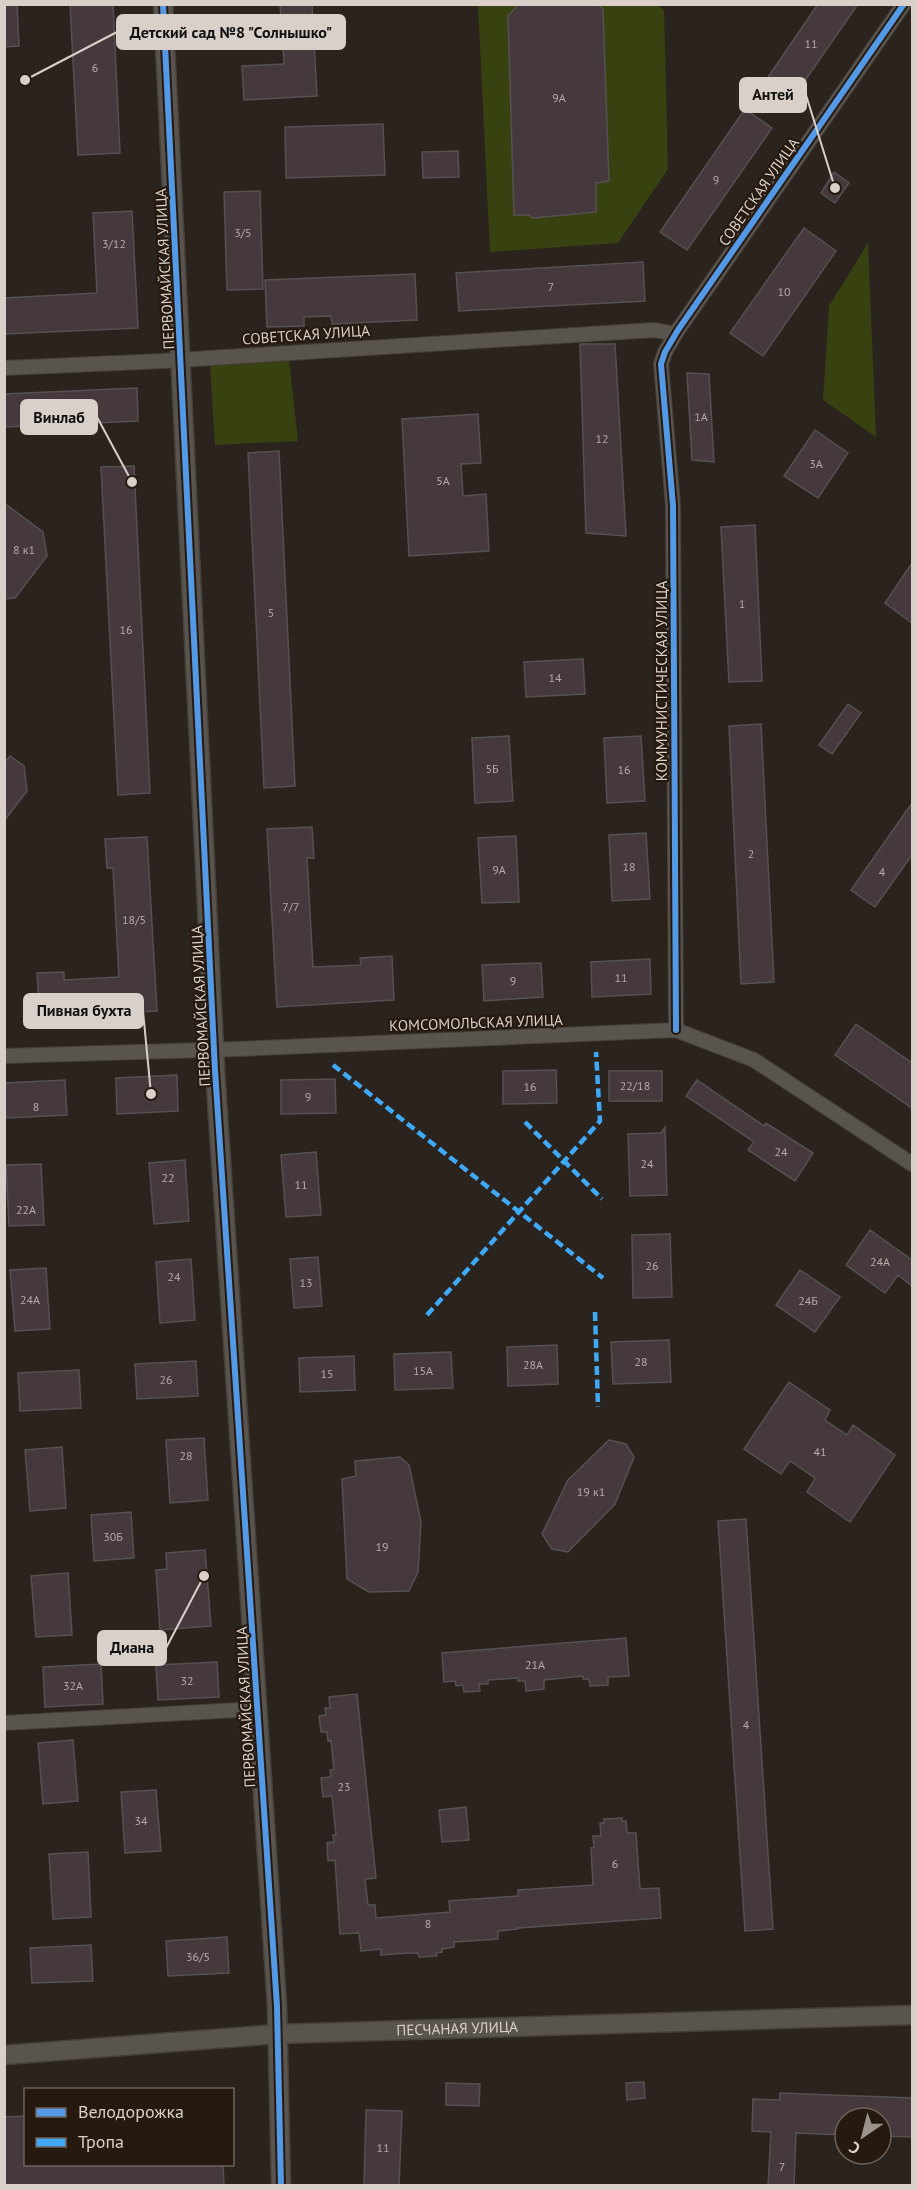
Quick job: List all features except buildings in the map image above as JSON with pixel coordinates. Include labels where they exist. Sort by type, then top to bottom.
[{"type":"street","name":"ПЕРВОМАЙСКАЯ УЛИЦА","points":[[163,4],[214,1050],[278,2034],[281,2186]]},
{"type":"street","name":"СОВЕТСКАЯ УЛИЦА","points":[[4,368],[182,360],[654,330],[675,334],[904,4]]},
{"type":"street","name":"КОММУНИСТИЧЕСКАЯ УЛИЦА","points":[[675,334],[665,352],[662,364],[673,506],[676,1030]]},
{"type":"street","name":"КОМСОМОЛЬСКАЯ УЛИЦА","points":[[4,1056],[214,1050],[676,1030],[754,1060],[912,1164]]},
{"type":"street","points":[[4,1723],[257,1709]]},
{"type":"street","name":"ПЕСЧАНАЯ УЛИЦА","points":[[4,2055],[278,2034],[912,2015]]},
{"type":"green space","points":[[656,4],[664,10],[668,169],[618,243],[490,252],[478,5]]},
{"type":"green space","points":[[868,243],[876,437],[823,400],[829,306]]},
{"type":"green space","points":[[289,360],[298,441],[215,445],[210,366]]},
{"type":"marked path","points":[[427,1315],[600,1121],[596,1052]]},
{"type":"marked path","points":[[333,1065],[603,1278]]},
{"type":"marked path","points":[[525,1122],[602,1199]]},
{"type":"marked path","points":[[595,1312],[598,1407]]},
{"type":"cycle path","points":[[163,4],[215,1070],[277,2006],[281,2186]]},
{"type":"cycle path","points":[[676,1030],[673,506],[661,364],[678,330],[904,4]]},
{"type":"place","name":"Детский сад №8 \"Солнышко\"","points":[[25,80]]},
{"type":"place","name":"Антей","points":[[835,188]]},
{"type":"place","name":"Винлаб","points":[[132,482]]},
{"type":"place","name":"Пивная бухта","points":[[151,1094]]},
{"type":"place","name":"Диана","points":[[204,1576]]}]
